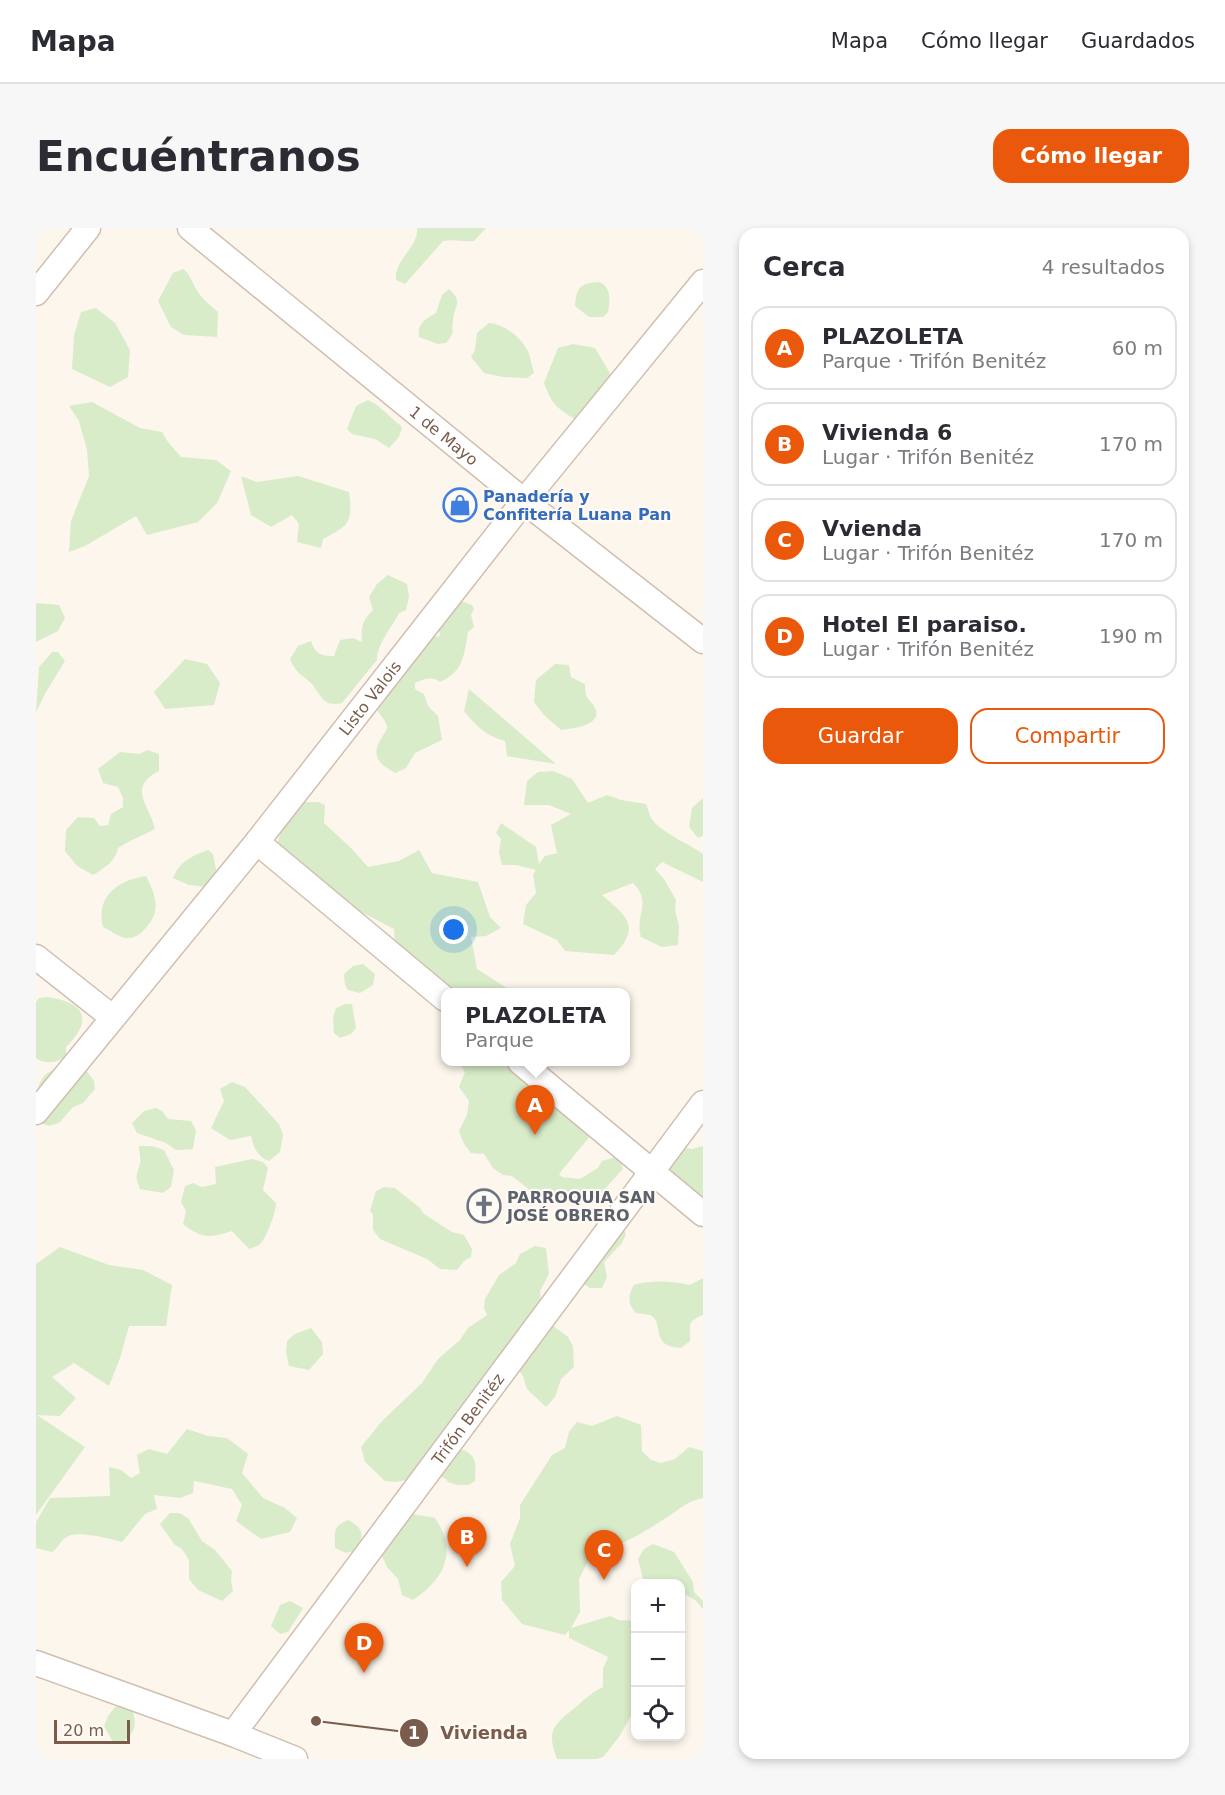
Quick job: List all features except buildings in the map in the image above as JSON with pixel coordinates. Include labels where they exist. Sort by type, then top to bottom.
[{"type":"street","points":[[36,293],[88,228]]},
{"type":"street","name":"1 de Mayo","points":[[190,228],[524,501],[703,641]]},
{"type":"street","name":"Listo Valois","points":[[36,1112],[257,842],[524,501],[703,282]]},
{"type":"street","points":[[257,842],[441,996]]},
{"type":"street","points":[[36,957],[112,1017]]},
{"type":"street","points":[[525,1066],[703,1214]]},
{"type":"street","name":"Trifón Benitéz","points":[[233,1734],[703,1103]]},
{"type":"street","points":[[36,1663],[233,1734],[295,1759]]},
{"type":"green space","points":[[417,228],[486,228],[474,241],[443,241],[405,284],[396,280],[396,273],[417,235]]},
{"type":"green space","points":[[183,269],[189,274],[202,297],[218,312],[217,337],[184,335],[171,327],[158,301],[173,273]]},
{"type":"green space","points":[[599,282],[608,291],[608,312],[603,317],[589,317],[575,306],[578,290],[584,285]]},
{"type":"green space","points":[[449,289],[457,301],[451,336],[446,343],[438,344],[419,337],[421,325],[436,313],[442,295]]},
{"type":"green space","points":[[96,308],[115,323],[130,350],[128,377],[110,387],[72,369],[74,335],[81,312]]},
{"type":"green space","points":[[489,323],[507,329],[523,343],[527,348],[534,373],[527,378],[484,373],[471,357],[475,350],[477,333]]},
{"type":"green space","points":[[573,344],[595,348],[611,375],[605,401],[575,419],[555,405],[544,383],[558,348]]},
{"type":"green space","points":[[368,400],[402,427],[399,437],[389,448],[375,439],[352,434],[347,429],[356,406]]},
{"type":"green space","points":[[92,402],[140,428],[162,432],[181,457],[216,460],[231,471],[217,503],[198,522],[147,535],[136,516],[85,546],[69,552],[71,521],[89,476],[87,450],[79,421],[69,406]]},
{"type":"green space","points":[[241,476],[257,482],[298,476],[349,492],[350,510],[347,522],[339,530],[323,539],[321,548],[297,542],[299,524],[292,515],[271,527],[251,515]]},
{"type":"green space","points":[[388,575],[407,584],[409,597],[406,610],[399,613],[385,636],[379,648],[377,660],[342,703],[326,702],[312,684],[297,671],[290,659],[298,646],[311,641],[314,649],[319,653],[334,656],[340,640],[353,638],[362,642],[363,624],[373,610],[369,597],[377,584]]},
{"type":"green space","points":[[461,601],[472,605],[474,609],[471,615],[474,627],[468,632],[462,662],[454,673],[440,682],[425,679],[415,683],[415,689],[424,694],[428,706],[438,716],[442,740],[415,753],[406,768],[395,773],[383,765],[376,753],[387,726],[378,712],[376,700],[414,663],[414,658],[433,637],[440,636],[439,629],[450,611]]},
{"type":"green space","points":[[36,603],[59,605],[65,618],[58,631],[36,642]]},
{"type":"green space","points":[[52,652],[58,652],[65,661],[36,712],[39,667]]},
{"type":"green space","points":[[185,659],[207,664],[220,683],[214,705],[165,709],[154,692]]},
{"type":"green space","points":[[555,664],[569,665],[571,677],[585,684],[587,697],[596,710],[594,720],[561,730],[544,715],[534,702],[536,680]]},
{"type":"green space","points":[[469,689],[556,764],[507,756],[505,741],[482,730],[464,711]]},
{"type":"green space","points":[[148,750],[159,754],[159,771],[149,777],[142,790],[155,829],[118,848],[112,861],[93,875],[77,866],[65,851],[66,830],[78,817],[94,818],[100,826],[108,825],[111,814],[123,807],[123,798],[118,787],[103,783],[98,769],[120,752],[139,754]]},
{"type":"green space","points":[[553,771],[572,779],[588,803],[607,795],[646,804],[655,823],[703,854],[703,882],[662,862],[655,869],[664,879],[676,900],[675,910],[679,926],[678,945],[662,947],[641,937],[639,929],[642,897],[633,883],[602,895],[618,909],[628,922],[627,936],[614,955],[565,951],[557,940],[523,924],[526,905],[536,893],[533,874],[536,870],[516,865],[502,865],[499,852],[501,839],[496,833],[501,823],[536,847],[539,864],[545,856],[557,853],[551,825],[571,814],[549,805],[524,805],[527,781],[538,772]]},
{"type":"green space","points":[[703,798],[703,836],[698,838],[689,827],[692,808]]},
{"type":"green space","points":[[304,802],[318,802],[325,805],[324,823],[368,867],[399,861],[419,850],[432,873],[478,882],[490,917],[501,928],[486,936],[471,937],[477,969],[507,988],[444,988],[395,942],[394,929],[348,905],[277,844],[286,816]]},
{"type":"green space","points":[[208,850],[213,854],[217,874],[208,887],[189,885],[173,878],[179,867],[187,860]]},
{"type":"green space","points":[[146,876],[156,905],[153,918],[148,925],[132,938],[119,936],[103,927],[101,916],[103,907],[111,891],[127,881]]},
{"type":"green space","points":[[363,964],[375,974],[373,985],[360,993],[348,990],[344,974],[353,966]]},
{"type":"green space","points":[[48,997],[70,1003],[77,1008],[82,1020],[75,1037],[66,1047],[66,1056],[59,1060],[44,1062],[36,1058],[36,1002],[39,998]]},
{"type":"green space","points":[[352,1004],[356,1028],[351,1034],[340,1038],[334,1033],[333,1017],[336,1008]]},
{"type":"green space","points":[[82,1064],[94,1081],[95,1089],[83,1103],[73,1107],[59,1123],[49,1126],[36,1121],[37,1096],[42,1079],[56,1069]]},
{"type":"green space","points":[[461,1066],[510,1066],[512,1072],[523,1078],[581,1097],[588,1104],[595,1130],[559,1174],[562,1177],[580,1179],[598,1168],[602,1161],[619,1156],[623,1169],[600,1194],[546,1203],[544,1194],[540,1198],[512,1176],[503,1175],[493,1168],[484,1154],[471,1153],[464,1144],[459,1131],[467,1115],[469,1101],[459,1087],[465,1072]]},
{"type":"green space","points":[[232,1082],[245,1087],[279,1124],[283,1135],[280,1152],[269,1161],[257,1151],[251,1136],[230,1140],[211,1128],[224,1101],[220,1089]]},
{"type":"green space","points":[[156,1108],[162,1111],[168,1119],[191,1121],[196,1130],[193,1149],[176,1150],[166,1143],[137,1133],[132,1123],[144,1111]]},
{"type":"green space","points":[[139,1146],[152,1146],[164,1150],[174,1170],[171,1187],[163,1193],[140,1189],[137,1177],[140,1161]]},
{"type":"green space","points":[[671,1146],[692,1149],[703,1146],[703,1221],[665,1183]]},
{"type":"green space","points":[[252,1159],[263,1162],[268,1168],[263,1190],[276,1203],[270,1226],[259,1245],[249,1249],[232,1231],[206,1236],[183,1224],[186,1211],[181,1202],[185,1186],[193,1183],[202,1187],[216,1184],[215,1167]]},
{"type":"green space","points":[[384,1187],[395,1188],[424,1214],[452,1232],[464,1235],[472,1249],[471,1257],[464,1261],[457,1270],[440,1269],[427,1259],[380,1239],[373,1230],[373,1214],[370,1211],[376,1191]]},
{"type":"green space","points":[[621,1225],[626,1234],[622,1243],[604,1262],[607,1277],[602,1288],[590,1288],[581,1282]]},
{"type":"green space","points":[[535,1246],[546,1248],[549,1274],[540,1291],[541,1306],[547,1321],[568,1337],[573,1346],[574,1367],[561,1379],[555,1397],[546,1407],[527,1389],[523,1376],[512,1360],[468,1398],[467,1409],[453,1447],[467,1452],[474,1459],[475,1481],[469,1485],[457,1485],[434,1473],[397,1482],[385,1481],[365,1462],[361,1447],[382,1421],[422,1383],[438,1359],[460,1340],[468,1328],[487,1315],[484,1308],[485,1299],[499,1275],[516,1263],[520,1254]]},
{"type":"green space","points":[[60,1247],[109,1265],[143,1270],[172,1285],[166,1326],[129,1326],[109,1386],[74,1363],[52,1377],[76,1398],[60,1416],[37,1415],[85,1447],[36,1515],[36,1264]]},
{"type":"green space","points":[[703,1278],[703,1315],[691,1322],[690,1341],[681,1348],[664,1343],[655,1319],[650,1315],[636,1313],[631,1306],[630,1296],[634,1285],[662,1282],[690,1285]]},
{"type":"green space","points":[[311,1328],[322,1342],[323,1354],[309,1370],[289,1366],[286,1352],[287,1341],[295,1334]]},
{"type":"green space","points":[[617,1416],[641,1425],[642,1451],[651,1460],[661,1463],[675,1459],[689,1447],[703,1451],[703,1498],[687,1504],[631,1539],[612,1547],[593,1551],[579,1579],[580,1612],[571,1628],[610,1616],[619,1620],[631,1621],[631,1716],[619,1737],[603,1757],[557,1759],[552,1741],[554,1729],[568,1713],[603,1687],[603,1669],[608,1657],[569,1638],[569,1630],[565,1635],[522,1624],[502,1600],[501,1582],[515,1566],[510,1544],[520,1518],[520,1505],[552,1455],[565,1448],[569,1432],[577,1422],[592,1426]]},
{"type":"green space","points":[[187,1429],[208,1436],[227,1438],[248,1454],[242,1473],[263,1498],[285,1508],[297,1518],[290,1532],[261,1539],[236,1521],[242,1505],[232,1489],[194,1481],[193,1493],[180,1498],[154,1495],[157,1509],[145,1514],[122,1542],[77,1534],[65,1538],[52,1552],[36,1548],[36,1522],[50,1498],[110,1496],[109,1467],[121,1470],[131,1478],[140,1473],[137,1455],[149,1449],[167,1454]]},
{"type":"green space","points":[[170,1513],[179,1513],[188,1518],[202,1541],[215,1550],[232,1571],[233,1591],[222,1601],[198,1590],[189,1579],[189,1560],[160,1524]]},
{"type":"green space","points":[[413,1514],[435,1518],[442,1530],[447,1553],[440,1574],[424,1592],[413,1600],[402,1595],[398,1579],[387,1567],[378,1548],[389,1515]]},
{"type":"green space","points":[[348,1520],[358,1527],[361,1537],[353,1551],[346,1553],[335,1548],[335,1534],[339,1525]]},
{"type":"green space","points":[[653,1544],[674,1552],[693,1582],[694,1592],[703,1601],[703,1609],[695,1600],[685,1594],[685,1579],[643,1579],[638,1559],[644,1549]]},
{"type":"green space","points":[[290,1601],[303,1608],[288,1632],[280,1634],[271,1626],[280,1605]]},
{"type":"green space","points":[[115,1707],[126,1707],[132,1710],[135,1720],[134,1730],[120,1743],[113,1742],[104,1726]]},
{"type":"place","name":"Panadería y Confitería Luana Pan","points":[[460,505]]},
{"type":"place","name":"PLAZOLETA","points":[[535,1135]]},
{"type":"place","name":"PARROQUIA SAN JOSÉ OBRERO","points":[[484,1206]]},
{"type":"place","name":"Vivienda 6","points":[[467,1567]]},
{"type":"place","name":"Vvienda","points":[[604,1580]]},
{"type":"place","name":"Hotel El paraiso.","points":[[364,1673]]},
{"type":"place","name":"Vivienda","points":[[316,1721]]}]
